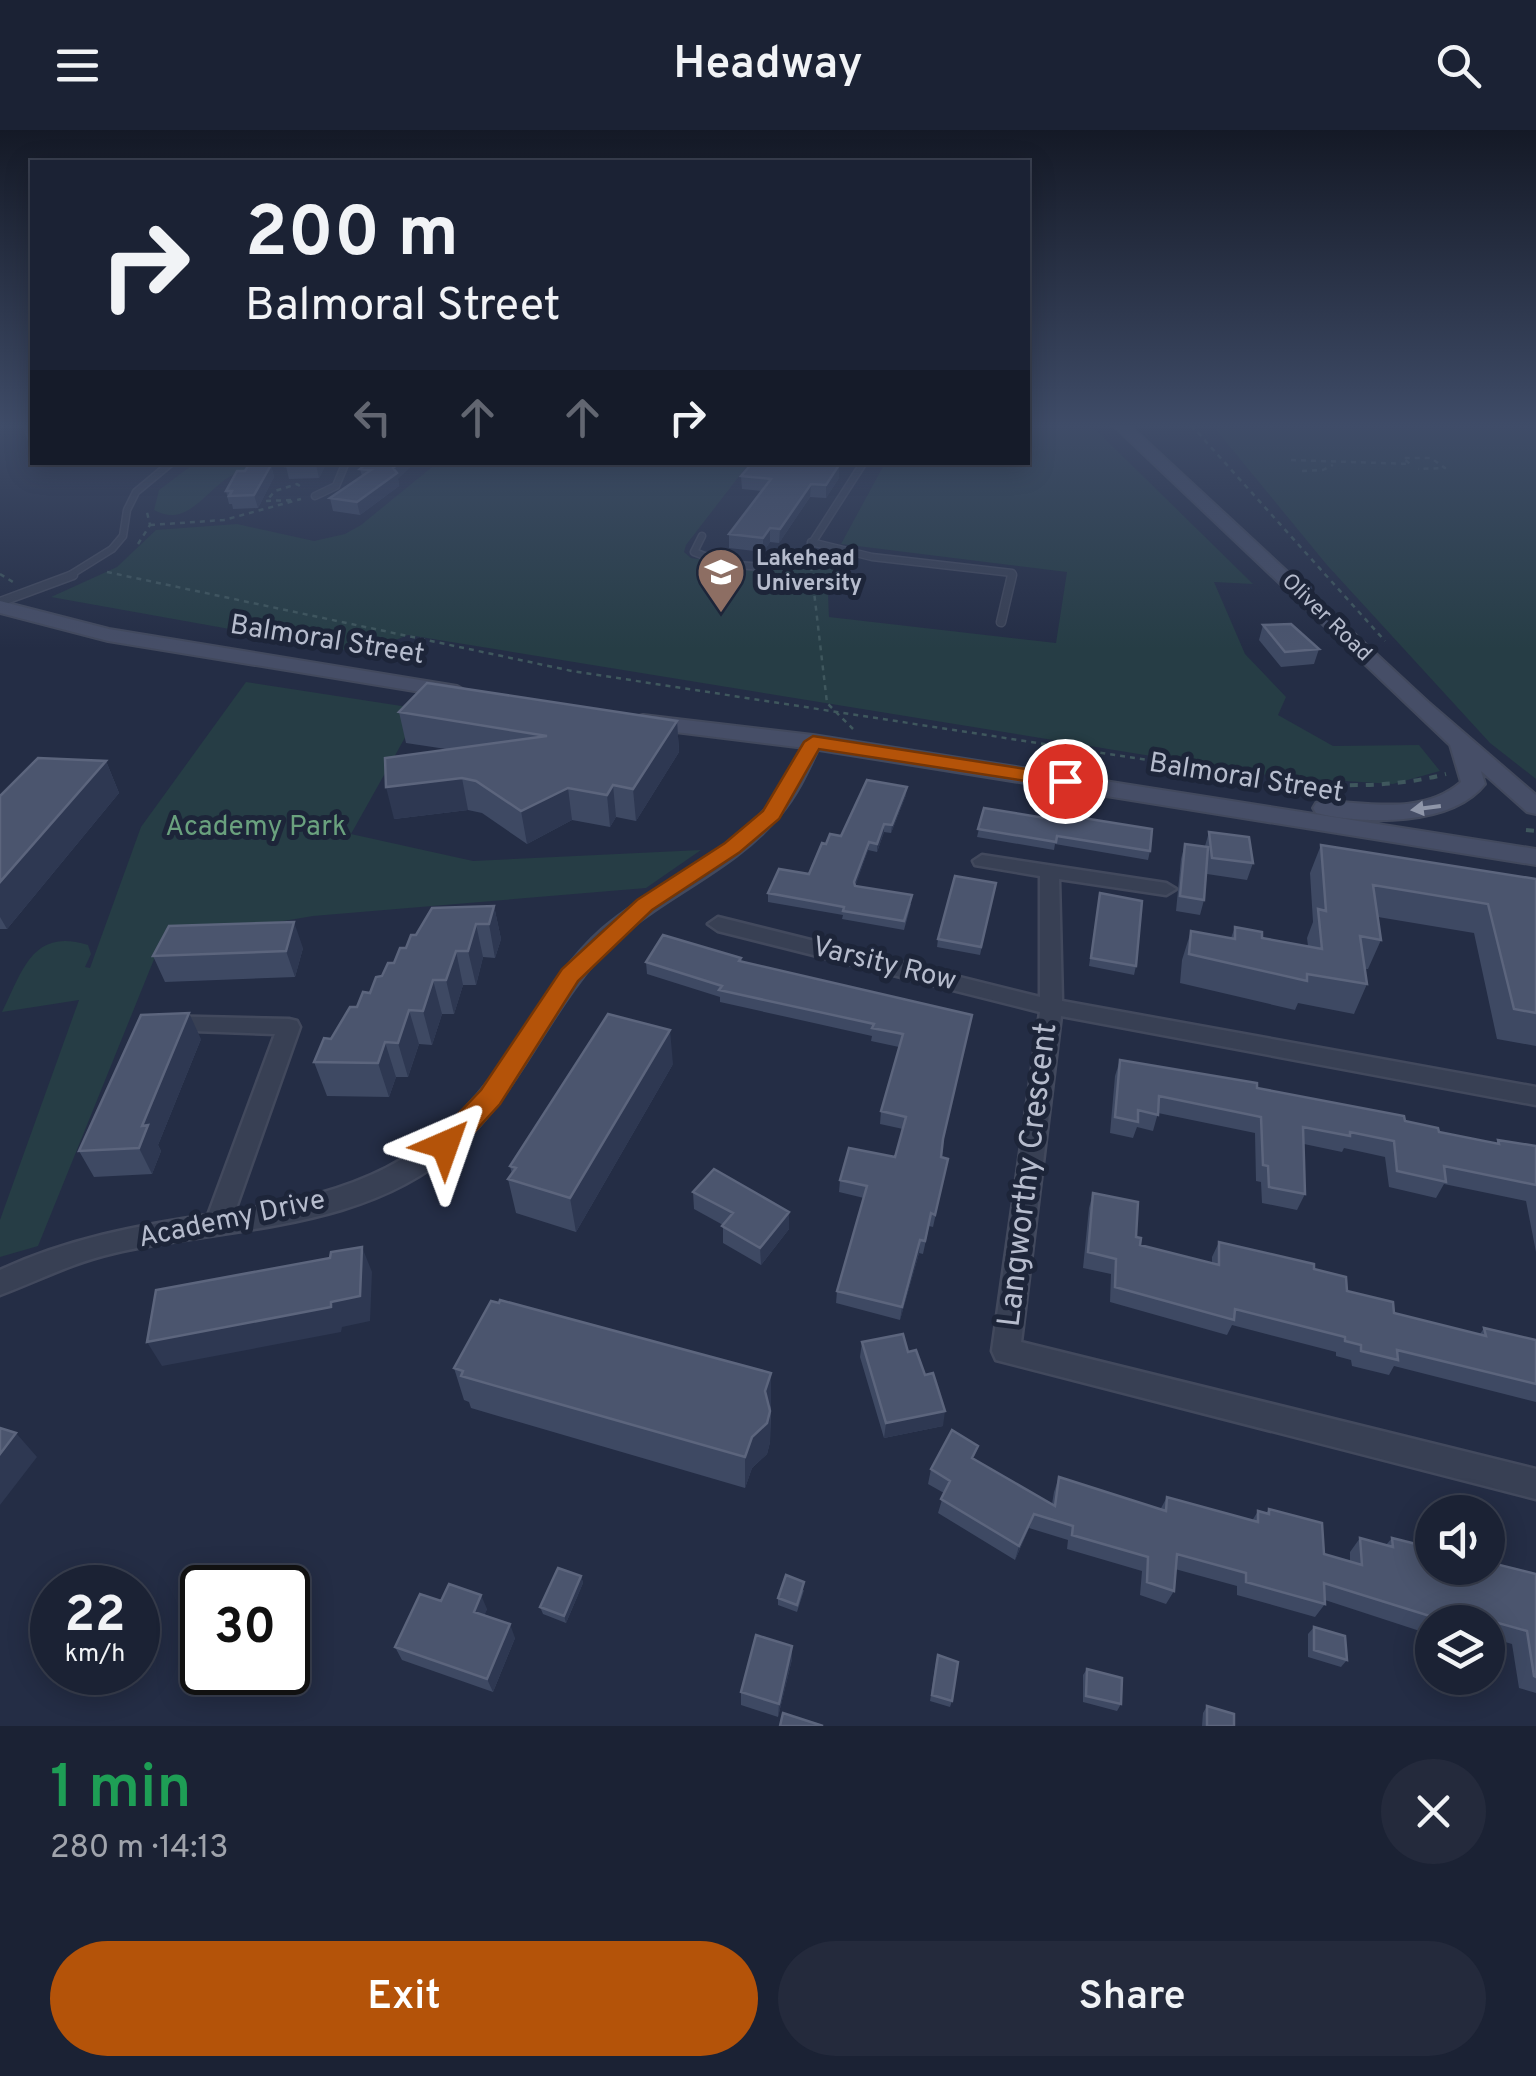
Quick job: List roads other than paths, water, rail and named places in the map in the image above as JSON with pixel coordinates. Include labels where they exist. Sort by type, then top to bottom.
[{"type":"main road","name":"Oliver Road","points":[[1196,499],[1459,757],[1531,819]]},
{"type":"main road","name":"Balmoral Street","points":[[0,604],[108,635],[482,696]]},
{"type":"main road","name":"Balmoral Street","points":[[626,719],[813,742],[1536,858]]},
{"type":"main road","points":[[1210,803],[1417,811],[1461,798],[1474,784],[1459,757]]},
{"type":"street","name":"Academy Drive","points":[[0,1283],[70,1253],[320,1205],[388,1180],[445,1145],[490,1097],[570,975],[644,905],[732,847],[772,814],[813,742]]},
{"type":"street","points":[[982,861],[1166,889]]},
{"type":"street","points":[[1050,871],[1050,1006]]},
{"type":"street","name":"Varsity Row","points":[[718,924],[1050,1006]]},
{"type":"street","name":"Langworthy Crescent","points":[[1536,1096],[1050,1006],[1006,1352],[1536,1484]]},
{"type":"street","points":[[154,1022],[289,1026],[217,1225]]},
{"type":"lane","points":[[0,604],[75,573],[108,552],[122,536],[122,514],[130,499]]},
{"type":"lane","points":[[702,536],[694,552],[706,558],[778,567],[793,564],[839,499]]},
{"type":"lane","points":[[811,542],[872,557],[1012,574],[1001,622]]},
{"type":"place","name":"Lakehead University","points":[[721,614]]},
{"type":"park label","name":"Academy Park","points":[[256,828]]}]
